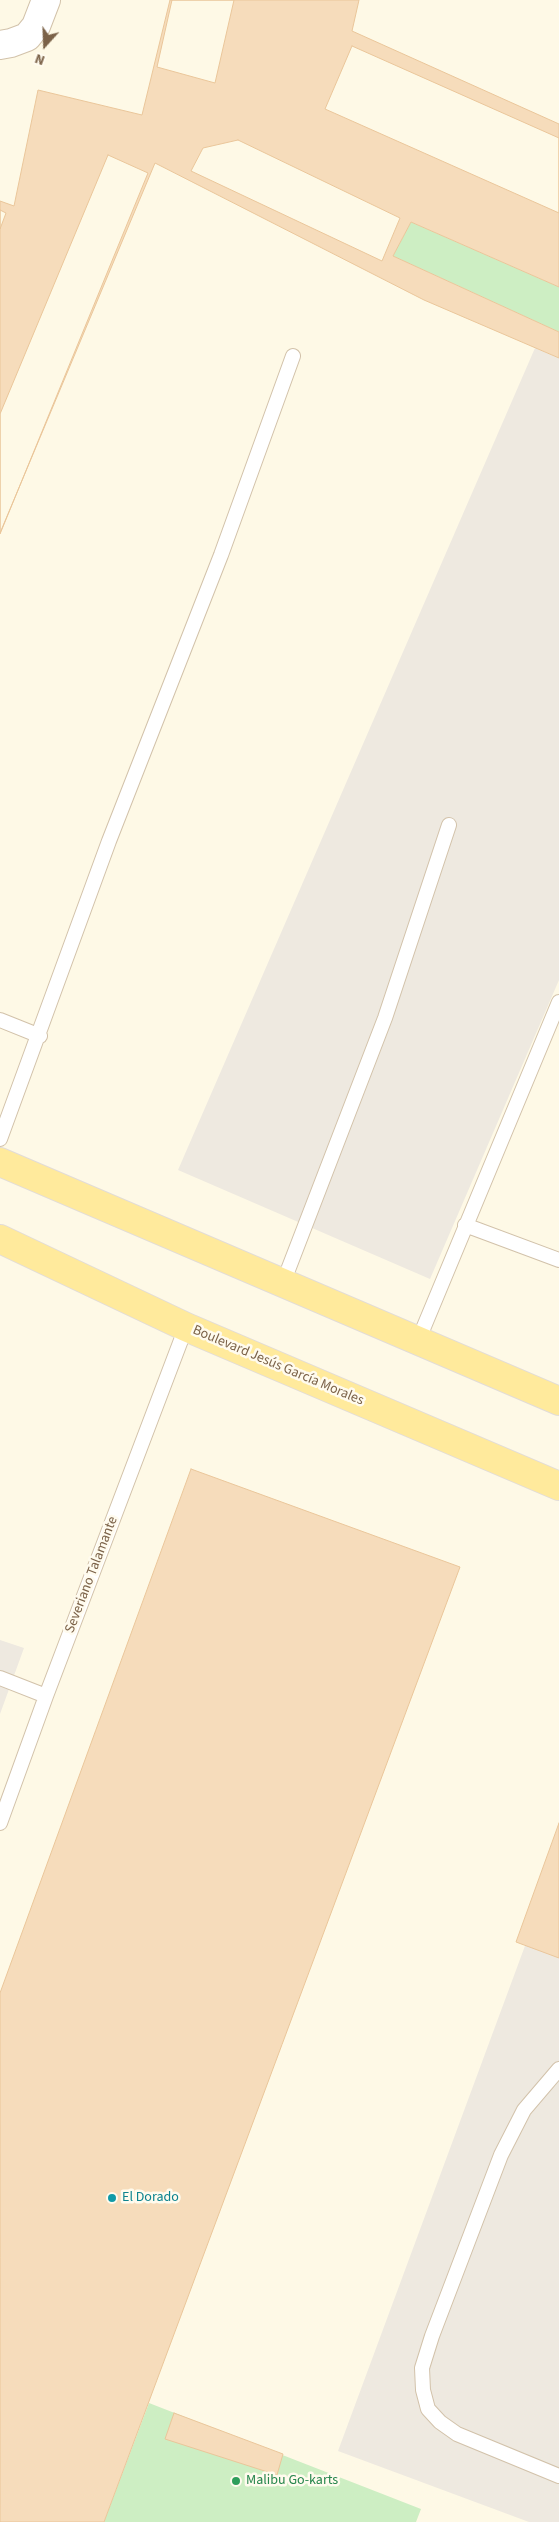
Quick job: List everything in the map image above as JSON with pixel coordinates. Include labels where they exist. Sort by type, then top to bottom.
[{"type":"main road","points":[[0,1162],[559,1401]]},
{"type":"main road","name":"Boulevard Jesús García Morales","points":[[0,1239],[186,1327],[559,1486]]},
{"type":"street","points":[[0,44],[11,43],[27,36],[36,26],[45,5]]},
{"type":"lane","points":[[0,1139],[40,1036],[110,842],[221,556],[293,356]]},
{"type":"lane","points":[[283,1282],[385,1018],[449,825]]},
{"type":"lane","points":[[418,1341],[559,1002]]},
{"type":"lane","points":[[0,1020],[40,1036]]},
{"type":"lane","points":[[465,1225],[559,1260]]},
{"type":"lane","name":"Severiano Talamante","points":[[0,1823],[46,1696],[186,1327]]},
{"type":"lane","points":[[0,1678],[46,1696]]},
{"type":"lane","points":[[559,2069],[524,2110],[510,2135],[432,2336],[422,2368],[423,2390],[428,2409],[440,2422],[457,2434],[559,2476]]},
{"type":"shaded area","points":[[535,348],[559,358],[559,980],[430,1279],[178,1170]]},
{"type":"shaded area","points":[[0,1640],[24,1648],[0,1714]]},
{"type":"shaded area","points":[[559,1854],[559,2522],[529,2522],[338,2451]]},
{"type":"green space","points":[[411,222],[559,287],[559,332],[393,256]]},
{"type":"green space","name":"Malibu Go-karts","points":[[149,2403],[421,2509],[416,2522],[104,2522]]},
{"type":"building","points":[[170,0],[359,0],[352,31],[559,124],[559,287],[411,222],[393,256],[559,332],[559,358],[424,300],[155,163],[0,533],[0,201],[14,206],[38,90],[142,115]]},
{"type":"building","points":[[172,0],[234,0],[215,83],[157,67]]},
{"type":"building","points":[[352,46],[559,138],[559,213],[325,109]]},
{"type":"building","points":[[238,140],[400,218],[382,261],[191,171],[203,148]]},
{"type":"building","points":[[108,155],[148,173],[0,534],[0,414]]},
{"type":"building","points":[[0,210],[6,213],[0,229]]},
{"type":"building","name":"El Dorado","points":[[191,1469],[460,1567],[104,2522],[0,2522],[0,1993]]},
{"type":"building","points":[[559,1823],[559,1958],[516,1942]]},
{"type":"building","points":[[174,2413],[283,2454],[277,2475],[165,2439]]},
{"type":"place","name":"El Dorado","points":[[112,2198]]},
{"type":"place","name":"Malibu Go-karts","points":[[236,2481]]}]
